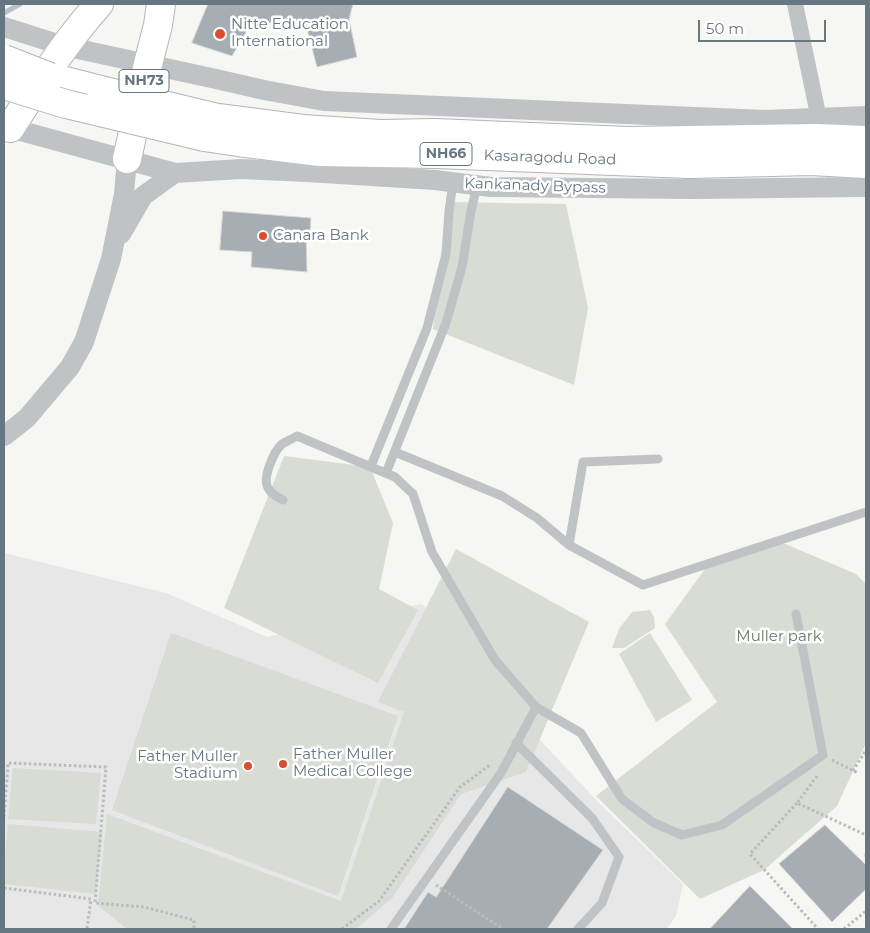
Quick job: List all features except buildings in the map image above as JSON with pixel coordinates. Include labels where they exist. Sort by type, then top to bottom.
[{"type":"highway","points":[[7,126],[64,46],[99,4]]},
{"type":"highway","name":"NH73","points":[[127,159],[158,25],[161,4]]},
{"type":"highway","name":"NH66","points":[[4,59],[50,77],[211,128]]},
{"type":"highway","name":"NH66","points":[[4,85],[66,104],[211,128]]},
{"type":"highway","name":"Kasaragodu Road","points":[[211,128],[303,129],[380,134],[435,133],[628,141],[816,138],[866,140]]},
{"type":"highway","name":"Kasaragodu Road","points":[[211,128],[238,142],[320,152],[436,154],[689,164],[811,162],[866,164]]},
{"type":"street","points":[[796,4],[820,119]]},
{"type":"street","points":[[4,27],[64,46],[264,90],[324,101],[765,120],[866,116]]},
{"type":"street","name":"Kankanady Bypass","points":[[7,126],[175,172],[241,169],[370,176],[492,187],[694,189],[866,187]]},
{"type":"street","points":[[4,436],[27,418],[70,367],[84,342],[110,259],[124,194],[127,159]]},
{"type":"street","points":[[110,259],[143,196],[175,172]]},
{"type":"lane","points":[[371,466],[427,328],[446,254],[453,182]]},
{"type":"lane","points":[[386,473],[446,323],[462,267],[477,186]]},
{"type":"lane","points":[[284,500],[272,494],[266,486],[266,480],[271,459],[281,445],[297,436],[395,476],[413,494],[436,561],[494,660],[536,707],[581,733],[622,799],[654,823],[682,835],[722,825],[826,757],[796,614]]},
{"type":"lane","points":[[395,452],[502,496],[537,518],[569,545],[643,585],[866,512]]},
{"type":"lane","points":[[569,545],[583,462],[658,459]]},
{"type":"lane","points":[[391,929],[500,774],[536,707]]},
{"type":"lane","points":[[515,745],[592,818],[619,857],[602,903],[578,929]]},
{"type":"path","points":[[342,929],[378,901],[460,786],[515,745]]},
{"type":"path","points":[[853,771],[866,750]]},
{"type":"path","points":[[818,929],[750,854],[797,803],[826,757],[858,773]]},
{"type":"path","points":[[4,817],[8,763],[106,767],[95,903]]},
{"type":"path","points":[[797,803],[866,835]]},
{"type":"path","points":[[427,879],[503,929]]},
{"type":"path","points":[[4,888],[91,899],[95,903],[144,907],[194,920],[194,929]]},
{"type":"path","points":[[87,929],[91,899]]},
{"type":"path","points":[[844,929],[866,911]]},
{"type":"shaded area","name":"Father Muller Medical College","points":[[4,553],[166,593],[267,637],[365,614],[422,604],[526,725],[600,804],[683,884],[676,916],[667,929],[4,929]]},
{"type":"green space","points":[[447,202],[566,204],[588,308],[574,385],[433,329]]},
{"type":"green space","points":[[284,456],[370,467],[393,523],[379,589],[418,610],[378,683],[224,608]]},
{"type":"green space","name":"Muller park","points":[[783,543],[856,574],[866,584],[866,743],[837,806],[764,870],[700,899],[596,796],[717,702],[665,624],[708,565]]},
{"type":"green space","points":[[456,549],[589,622],[526,772],[461,794],[393,897],[356,929],[127,929],[98,905],[107,814],[341,901],[404,712],[378,702]]},
{"type":"green space","points":[[650,610],[654,617],[655,628],[624,648],[612,648],[619,629],[632,612]]},
{"type":"green space","points":[[171,633],[398,716],[338,896],[112,810]]},
{"type":"green space","points":[[650,633],[692,700],[656,722],[619,654]]},
{"type":"green space","points":[[13,768],[101,773],[96,824],[8,819]]},
{"type":"green space","points":[[8,824],[102,832],[96,894],[4,884]]},
{"type":"waterway","points":[[4,13],[20,4]]},
{"type":"place","name":"Nitte Education International","points":[[220,34]]},
{"type":"place","name":"Canara Bank","points":[[263,236]]},
{"type":"place","name":"Father Muller Medical College","points":[[283,764]]},
{"type":"place","name":"Father Muller Stadium","points":[[248,766]]}]
